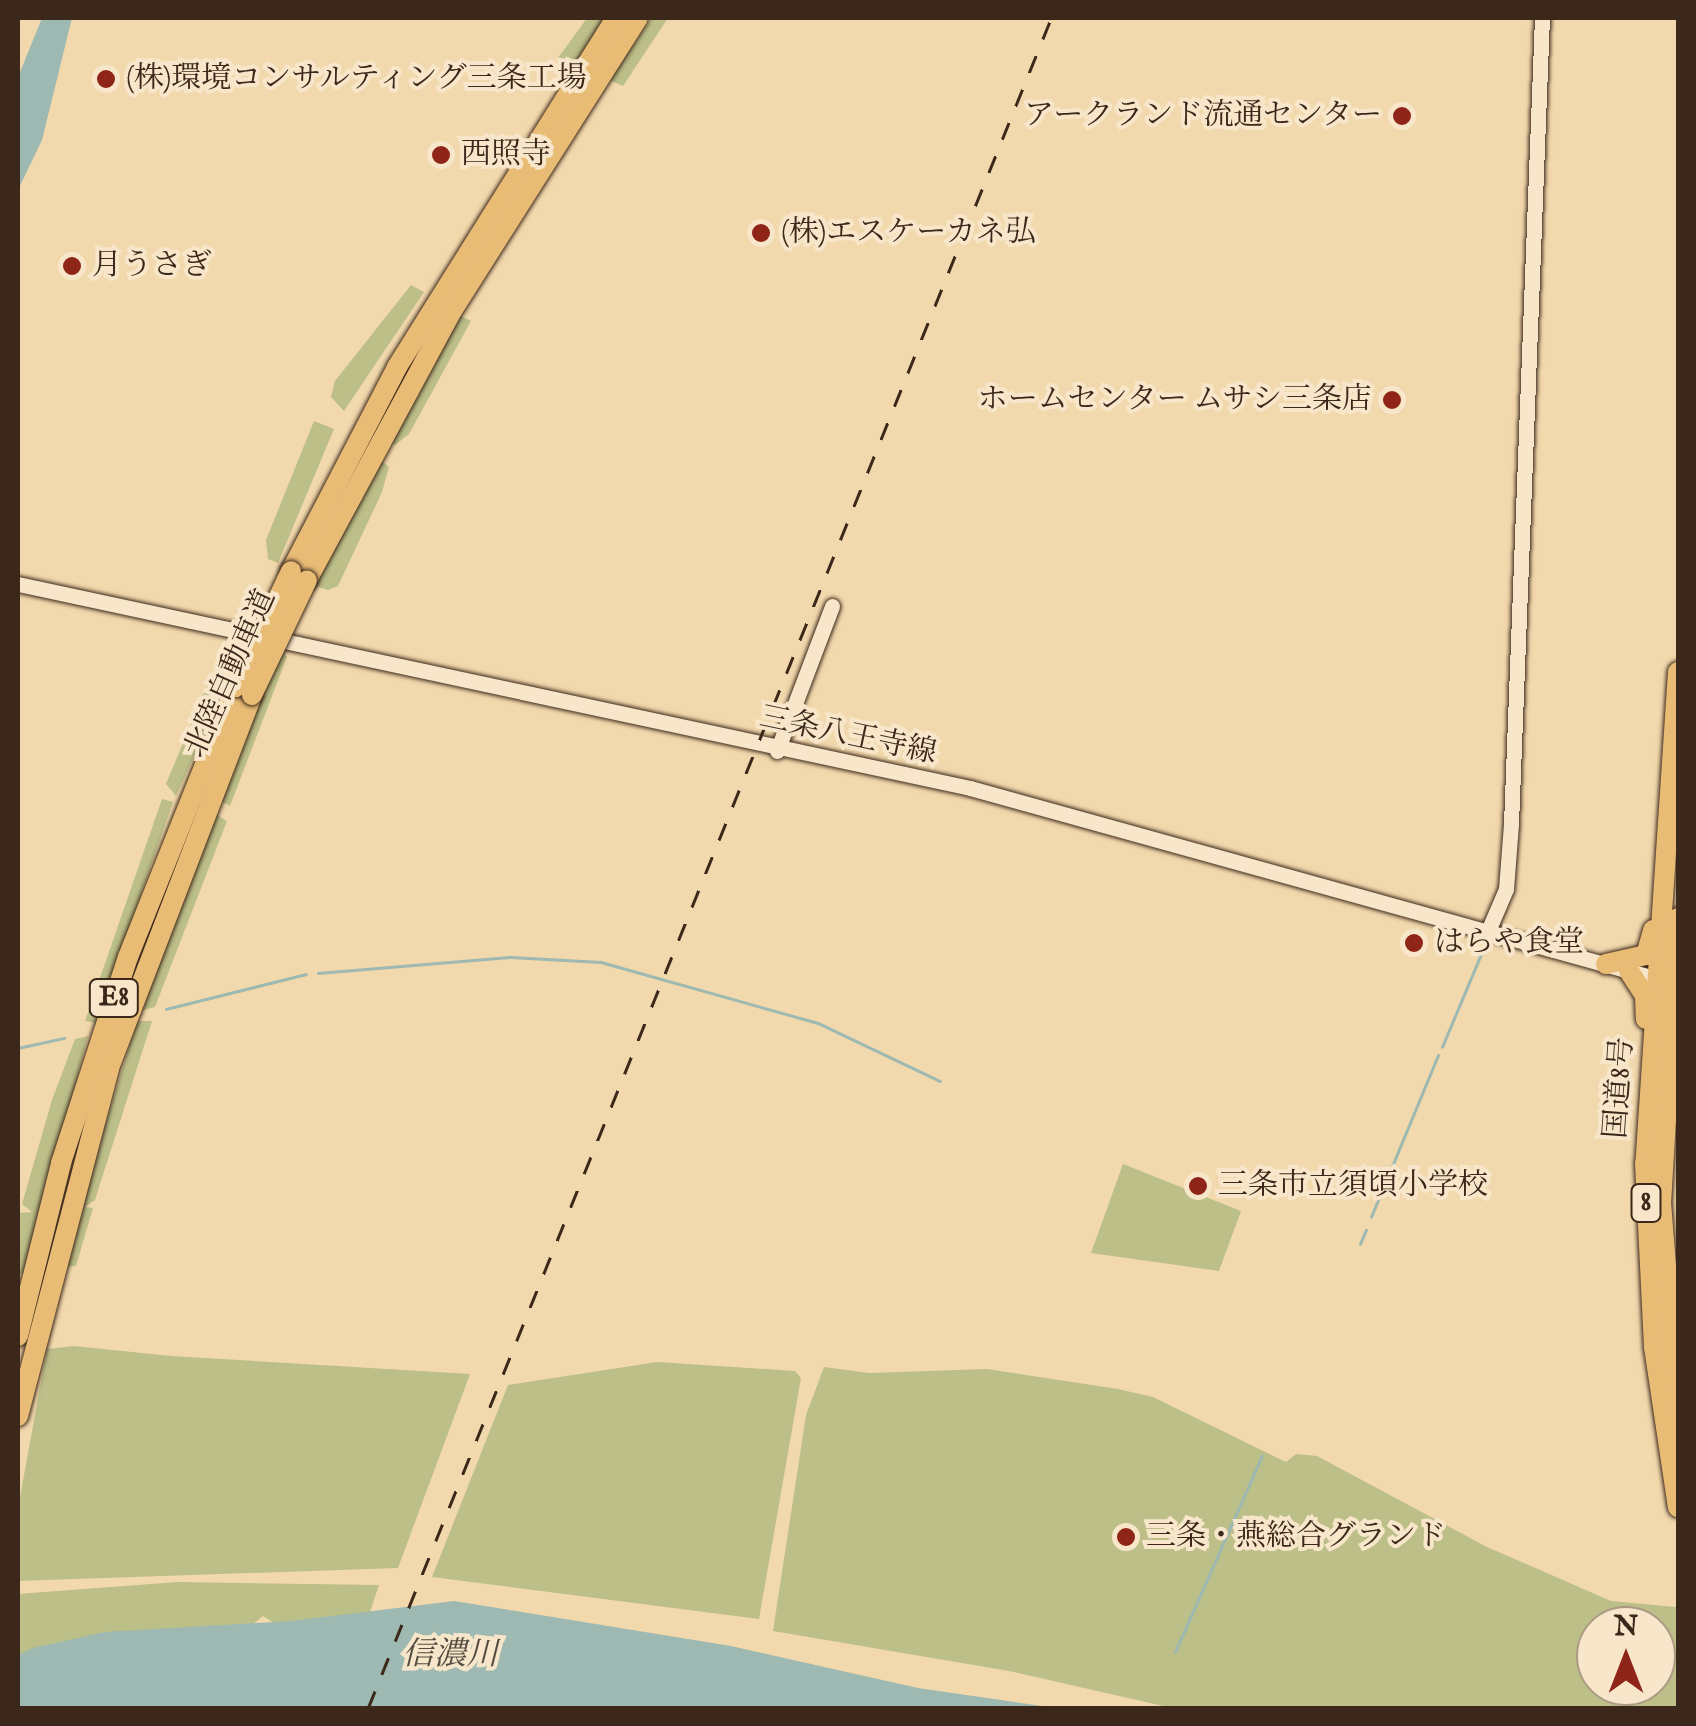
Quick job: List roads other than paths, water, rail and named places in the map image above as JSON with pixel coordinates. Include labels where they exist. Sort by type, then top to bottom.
[{"type":"highway","name":"北陸自動車道","points":[[18,1416],[27,1324],[61,1164],[128,957],[244,691],[299,576],[442,309],[593,68],[616,18]]},
{"type":"highway","name":"北陸自動車道","points":[[593,68],[638,18]]},
{"type":"highway","name":"国道8号","points":[[1678,672],[1645,1163],[1678,1507]]},
{"type":"highway","points":[[1606,964],[1650,952],[1664,872]]},
{"type":"highway","name":"国道8号","points":[[1678,918],[1661,1202],[1662,1344],[1678,1418]]},
{"type":"highway","points":[[1629,971],[1645,996],[1644,1047],[1651,1059]]},
{"type":"highway","points":[[1666,1083],[1674,1070],[1678,1016]]},
{"type":"main road","points":[[1488,931],[1506,889],[1511,824],[1542,18]]},
{"type":"main road","name":"三条八王寺線","points":[[18,584],[1080,816],[1658,979]]},
{"type":"main road","points":[[778,750],[832,606]]},
{"type":"water","points":[[42,18],[72,18],[42,140],[18,190],[18,77]]},
{"type":"water","name":"信濃川","points":[[454,1601],[731,1646],[918,1688],[1055,1708],[18,1708],[18,1655],[33,1648],[105,1632],[291,1621]]},
{"type":"waterway","points":[[1442,1047],[1487,940]]},
{"type":"waterway","points":[[318,973],[510,957],[601,962],[818,1023],[940,1081]]},
{"type":"waterway","points":[[166,1009],[306,974]]},
{"type":"waterway","points":[[18,1048],[64,1038]]},
{"type":"waterway","points":[[1371,1217],[1438,1055]]},
{"type":"waterway","points":[[1360,1244],[1366,1230]]},
{"type":"waterway","points":[[1175,1652],[1262,1456]]},
{"type":"railway","points":[[368,1708],[1051,18]]},
{"type":"place","name":"(株)環境コンサルティング三条工場","points":[[106,79]]},
{"type":"place","name":"アークランド流通センター","points":[[1402,116]]},
{"type":"place","name":"西照寺","points":[[441,155]]},
{"type":"place","name":"(株)エスケーカネ弘","points":[[761,233]]},
{"type":"place","name":"月うさぎ","points":[[72,266]]},
{"type":"place","name":"ホームセンター ムサシ三条店","points":[[1392,400]]},
{"type":"place","name":"はらや食堂","points":[[1414,943]]},
{"type":"place","name":"三条市立須頃小学校","points":[[1198,1186]]},
{"type":"place","name":"三条・燕総合グランド","points":[[1126,1537]]}]
